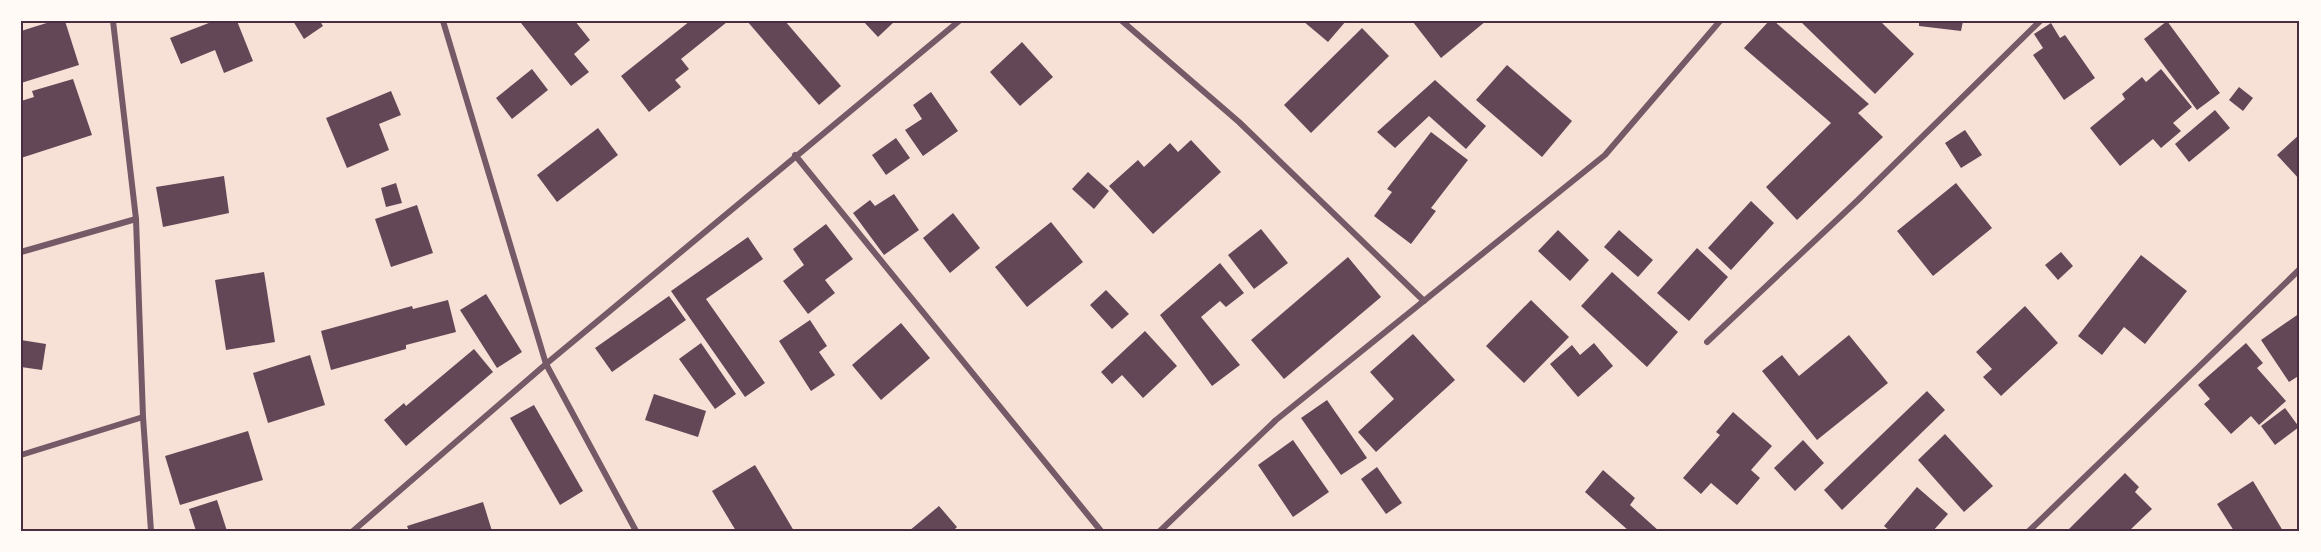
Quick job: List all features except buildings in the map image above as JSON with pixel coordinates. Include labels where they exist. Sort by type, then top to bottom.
[{"type":"street","points":[[113,21],[136,219],[151,531]]},
{"type":"street","points":[[443,21],[546,364],[636,531]]},
{"type":"street","points":[[353,531],[546,364],[958,21]]},
{"type":"street","points":[[1122,21],[1239,122],[1424,301]]},
{"type":"street","points":[[1160,531],[1276,420],[1605,155],[1720,21]]},
{"type":"street","points":[[1707,342],[1858,200],[2040,21]]},
{"type":"street","points":[[795,155],[1101,531]]},
{"type":"street","points":[[21,252],[136,219]]},
{"type":"street","points":[[2029,531],[2300,269]]},
{"type":"street","points":[[21,455],[144,417]]}]
